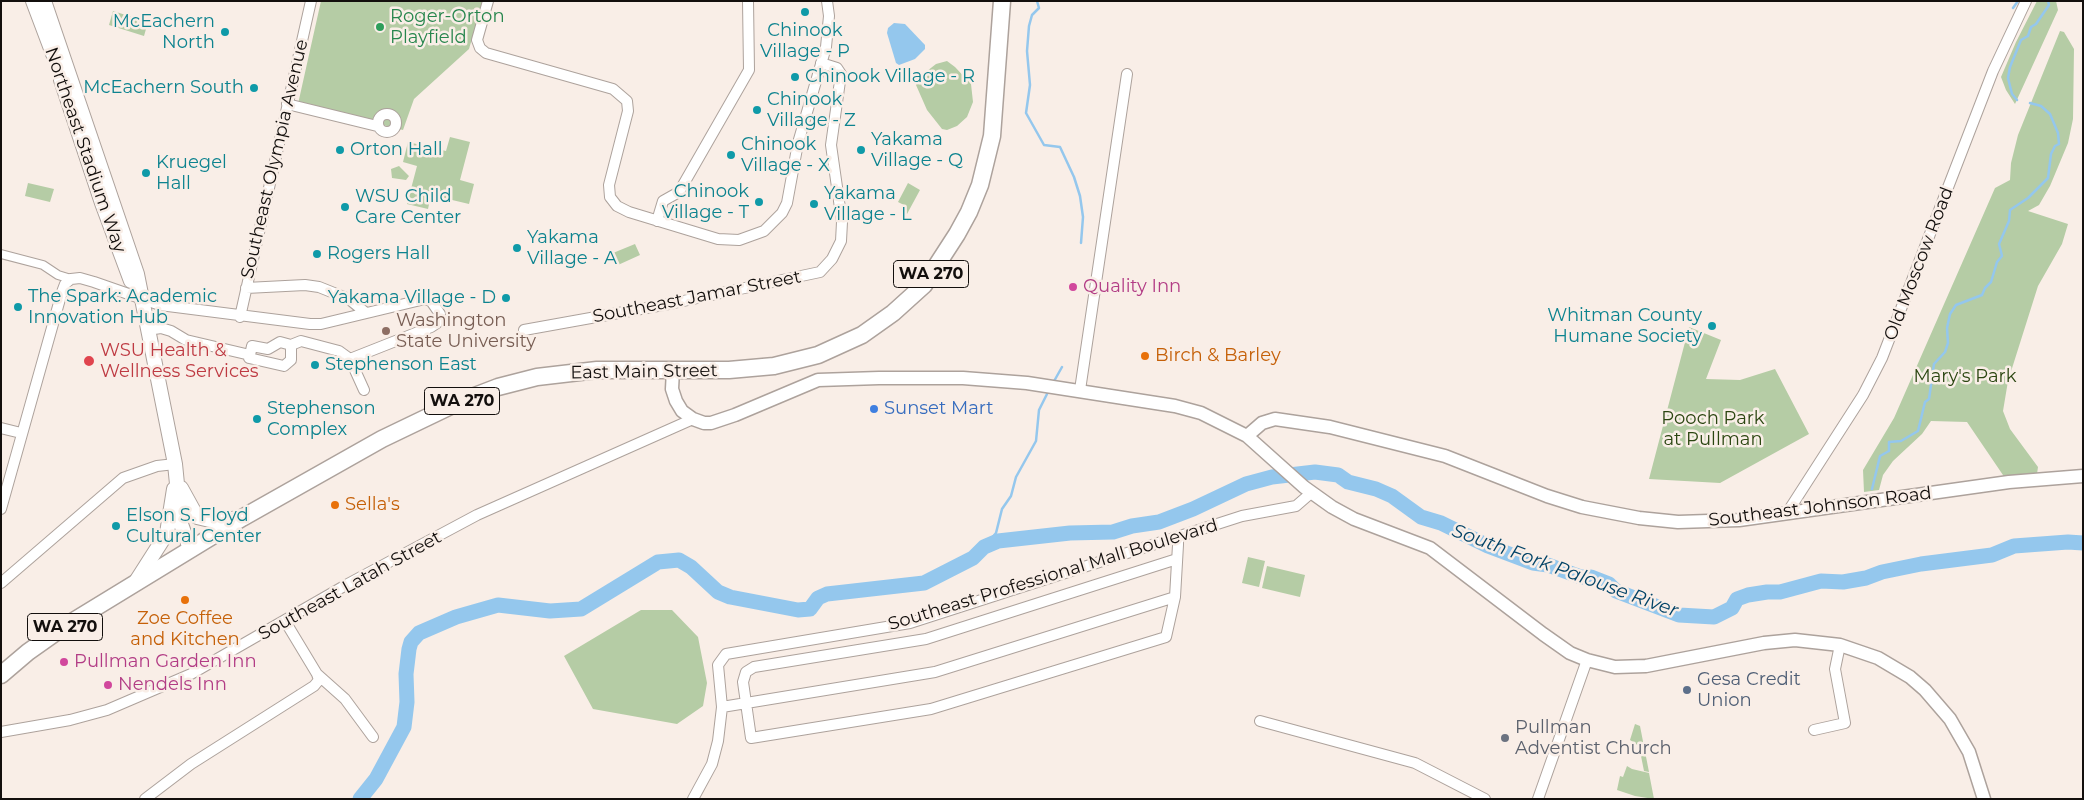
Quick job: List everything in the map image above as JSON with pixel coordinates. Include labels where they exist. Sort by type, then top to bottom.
[{"type":"main road","name":"Northeast Stadium Way","points":[[33,1],[115,240],[129,278],[141,297]]},
{"type":"main road","name":"Northeast Stadium Way","points":[[44,1],[138,274],[174,464],[181,524],[190,550]]},
{"type":"main road","name":"East Main Street","points":[[1,675],[28,652],[62,628],[242,518],[382,439],[459,402],[498,387],[537,377],[597,370],[729,370],[774,366],[818,355],[862,334],[893,312],[924,285],[961,227],[980,186],[986,164],[995,108],[1002,1]]},
{"type":"main road","points":[[176,479],[197,517],[214,521],[242,518]]},
{"type":"main road","points":[[133,586],[163,543],[167,533],[176,479]]},
{"type":"street","name":"Southeast Olympia Avenue","points":[[240,317],[311,1]]},
{"type":"street","points":[[488,1],[477,40],[480,48],[486,53],[613,89],[627,100],[628,111],[609,186],[610,197],[621,209],[657,221],[728,240],[740,240],[755,236],[773,224],[787,202],[798,144],[822,63],[829,31],[827,1]]},
{"type":"street","points":[[657,221],[663,201],[679,192],[749,70],[748,1]]},
{"type":"street","name":"Old Moscow Road","points":[[1787,513],[1863,395],[1882,358],[1993,71],[2026,1]]},
{"type":"street","name":"Southeast Jamar Street","points":[[524,330],[674,303],[820,272],[832,259],[840,241],[842,222],[831,145],[841,74],[836,68],[822,63]]},
{"type":"street","points":[[1080,390],[1127,74]]},
{"type":"street","points":[[287,104],[378,126]]},
{"type":"street","points":[[1,254],[43,265],[58,275],[71,279],[80,278],[141,297],[160,306],[240,317],[321,324],[425,299],[435,304],[440,314],[436,323],[431,327],[350,359]]},
{"type":"street","points":[[1,509],[62,292],[65,284],[71,279]]},
{"type":"street","points":[[246,288],[305,285],[319,287],[353,302],[366,313]]},
{"type":"street","points":[[349,318],[355,311],[353,302]]},
{"type":"street","points":[[148,330],[161,328],[171,331],[186,340],[250,355]]},
{"type":"street","points":[[291,345],[291,360],[284,366],[249,358],[252,346],[268,350],[280,342],[291,345],[301,342],[339,351],[350,359],[364,390]]},
{"type":"street","points":[[673,370],[672,389],[682,411],[693,419],[704,423],[719,421],[810,384],[833,379],[963,378],[1039,384],[1191,410],[1217,420],[1247,436],[1308,490],[1354,519],[1430,548],[1543,634],[1570,652],[1587,660],[1615,667],[1632,667],[1778,641],[1795,640],[1840,645],[1860,651],[1893,667],[1925,690],[1938,703],[1959,732],[1969,752],[1984,799]]},
{"type":"street","name":"Southeast Latah Street","points":[[1,732],[64,721],[115,706],[191,674],[285,622],[346,584],[477,516],[693,419]]},
{"type":"street","name":"Southeast Johnson Road","points":[[1247,436],[1262,423],[1275,419],[1330,427],[1446,456],[1561,501],[1639,518],[1702,522],[1787,513],[2009,482],[2083,476]]},
{"type":"street","points":[[1,428],[21,433]]},
{"type":"street","points":[[1,583],[123,478],[157,466],[174,464]]},
{"type":"street","name":"Southeast Professional Mall Boulevard","points":[[693,799],[706,776],[716,751],[722,707],[718,665],[726,654],[910,623],[1242,516],[1296,506],[1308,490]]},
{"type":"street","points":[[1177,559],[926,639],[754,667],[746,672],[743,682],[751,738],[931,709],[1166,637],[1175,597],[1177,559],[1178,537]]},
{"type":"street","points":[[722,707],[745,705],[936,672],[1175,597]]},
{"type":"street","points":[[145,799],[191,764],[314,686],[319,680],[285,622]]},
{"type":"street","points":[[1814,730],[1845,723],[1835,669],[1840,645]]},
{"type":"street","points":[[1538,799],[1587,660]]},
{"type":"street","points":[[317,674],[345,699],[373,737]]},
{"type":"street","points":[[1260,721],[1415,763],[1485,799]]},
{"type":"green space","points":[[321,1],[483,1],[469,49],[414,99],[403,130],[298,104]]},
{"type":"green space","points":[[2037,1],[2056,1],[2058,10],[2015,104],[2006,90],[2001,77]]},
{"type":"green space","points":[[113,11],[148,22],[144,36],[109,25]]},
{"type":"green space","name":"Mary's Park","points":[[2060,31],[2064,32],[2074,49],[2073,119],[2068,143],[2050,186],[2039,205],[2028,211],[2068,224],[2062,244],[2038,286],[2008,381],[2003,411],[2010,429],[2038,467],[2037,474],[2005,478],[1967,422],[1931,421],[1922,434],[1893,461],[1883,475],[1879,490],[1864,492],[1863,470],[1894,418],[1995,188],[2010,180],[2011,163],[2018,135]]},
{"type":"green space","points":[[947,61],[971,84],[973,102],[967,117],[957,126],[947,130],[942,129],[927,110],[916,85],[916,80],[936,64]]},
{"type":"green space","points":[[450,137],[470,142],[460,180],[474,184],[469,204],[431,195],[428,209],[407,204],[417,166],[403,162],[408,142],[446,151]]},
{"type":"green space","points":[[399,166],[409,176],[406,180],[392,178],[391,169]]},
{"type":"green space","points":[[28,183],[54,189],[50,202],[25,196]]},
{"type":"green space","points":[[908,183],[920,190],[907,214],[901,211],[904,205],[898,202]]},
{"type":"green space","points":[[635,244],[640,255],[618,265],[613,253]]},
{"type":"green space","name":"Pooch Park at Pullman","points":[[1689,327],[1721,340],[1706,379],[1740,380],[1775,369],[1809,434],[1720,483],[1649,479]]},
{"type":"green space","points":[[1248,557],[1265,561],[1259,587],[1242,583]]},
{"type":"green space","points":[[1267,566],[1305,575],[1300,597],[1262,588]]},
{"type":"green space","points":[[641,610],[672,610],[698,637],[707,683],[703,706],[677,724],[593,709],[564,656]]},
{"type":"green space","points":[[1635,724],[1640,726],[1649,772],[1644,771],[1639,746],[1630,740]]},
{"type":"green space","points":[[1627,766],[1649,773],[1654,799],[1635,796],[1617,790],[1620,776],[1623,777]]},
{"type":"water","points":[[894,23],[905,24],[925,45],[925,49],[915,59],[899,65],[896,63],[887,33],[888,28]]},
{"type":"waterway","points":[[1037,1],[1039,8],[1032,15],[1029,26],[1027,51],[1030,85],[1026,113],[1044,145],[1060,147],[1074,177],[1080,196],[1083,217],[1081,243]]},
{"type":"waterway","points":[[2013,8],[2018,1]]},
{"type":"waterway","points":[[2017,100],[2012,94],[2008,78],[2010,67],[2021,40],[2028,36],[2031,27],[2036,24],[2049,5],[2048,1]]},
{"type":"waterway","points":[[1872,489],[1880,456],[1889,451],[1889,442],[1901,441],[1918,431],[1925,402],[1929,399],[1934,364],[1945,352],[1948,343],[1947,328],[1950,314],[1956,305],[1982,295],[1985,288],[1991,282],[1997,262],[2002,256],[1999,244],[2009,221],[2010,210],[2028,198],[2048,178],[2051,154],[2055,146],[2059,144],[2058,133],[2050,114],[2041,106],[2030,103]]},
{"type":"waterway","points":[[1053,383],[1062,367]]},
{"type":"waterway","points":[[984,547],[996,533],[1002,509],[1011,496],[1016,477],[1036,441],[1039,410],[1049,390]]},
{"type":"waterway","name":"South Fork Palouse River","points":[[360,799],[376,779],[404,727],[409,649],[411,642],[419,633],[456,617],[498,605],[550,611],[581,609],[658,562],[679,560],[691,567],[718,592],[730,597],[798,610],[810,609],[818,598],[827,594],[924,583],[973,558],[984,547],[998,541],[1070,533],[1113,532],[1132,526],[1159,522],[1193,509],[1246,484],[1272,477],[1315,472],[1338,475],[1348,482],[1376,489],[1392,496],[1421,517],[1441,523],[1488,546],[1533,563],[1548,565],[1581,577],[1591,577],[1609,584],[1616,591],[1679,615],[1714,617],[1732,608],[1737,599],[1748,595],[1780,592],[1821,581],[1843,582],[1866,578],[1882,572],[1921,564],[1992,555],[2014,546],[2068,542],[2083,543]]},
{"type":"place","name":"Chinook Village - P","points":[[805,12]]},
{"type":"place","name":"Roger-Orton Playfield","points":[[380,27]]},
{"type":"place","name":"McEachern North","points":[[225,32]]},
{"type":"place","name":"Chinook Village - R","points":[[795,77]]},
{"type":"place","name":"McEachern South","points":[[254,88]]},
{"type":"place","name":"Chinook Village - Z","points":[[757,110]]},
{"type":"place","name":"Orton Hall","points":[[340,150]]},
{"type":"place","name":"Yakama Village - Q","points":[[861,150]]},
{"type":"place","name":"Chinook Village - X","points":[[731,155]]},
{"type":"place","name":"Kruegel Hall","points":[[146,173]]},
{"type":"place","name":"Chinook Village - T","points":[[759,202]]},
{"type":"place","name":"Yakama Village - L","points":[[814,204]]},
{"type":"place","name":"WSU Child Care Center","points":[[345,207]]},
{"type":"place","name":"Yakama Village - A","points":[[517,248]]},
{"type":"place","name":"Rogers Hall","points":[[317,254]]},
{"type":"place","name":"Quality Inn","points":[[1073,287]]},
{"type":"place","name":"Yakama Village - D","points":[[506,298]]},
{"type":"place","name":"The Spark: Academic Innovation Hub","points":[[18,307]]},
{"type":"place","name":"Whitman County Humane Society","points":[[1712,326]]},
{"type":"place","name":"Washington State University","points":[[386,331]]},
{"type":"place","name":"Birch & Barley","points":[[1145,356]]},
{"type":"place","name":"WSU Health & Wellness Services","points":[[89,361]]},
{"type":"place","name":"Stephenson East","points":[[315,365]]},
{"type":"place","name":"Sunset Mart","points":[[874,409]]},
{"type":"place","name":"Stephenson Complex","points":[[257,419]]},
{"type":"place","name":"Sella's","points":[[335,505]]},
{"type":"place","name":"Elson S. Floyd Cultural Center","points":[[116,526]]},
{"type":"place","name":"Zoe Coffee and Kitchen","points":[[185,600]]},
{"type":"place","name":"Pullman Garden Inn","points":[[64,662]]},
{"type":"place","name":"Nendels Inn","points":[[108,685]]},
{"type":"place","name":"Gesa Credit Union","points":[[1687,690]]},
{"type":"place","name":"Pullman Adventist Church","points":[[1505,738]]}]
